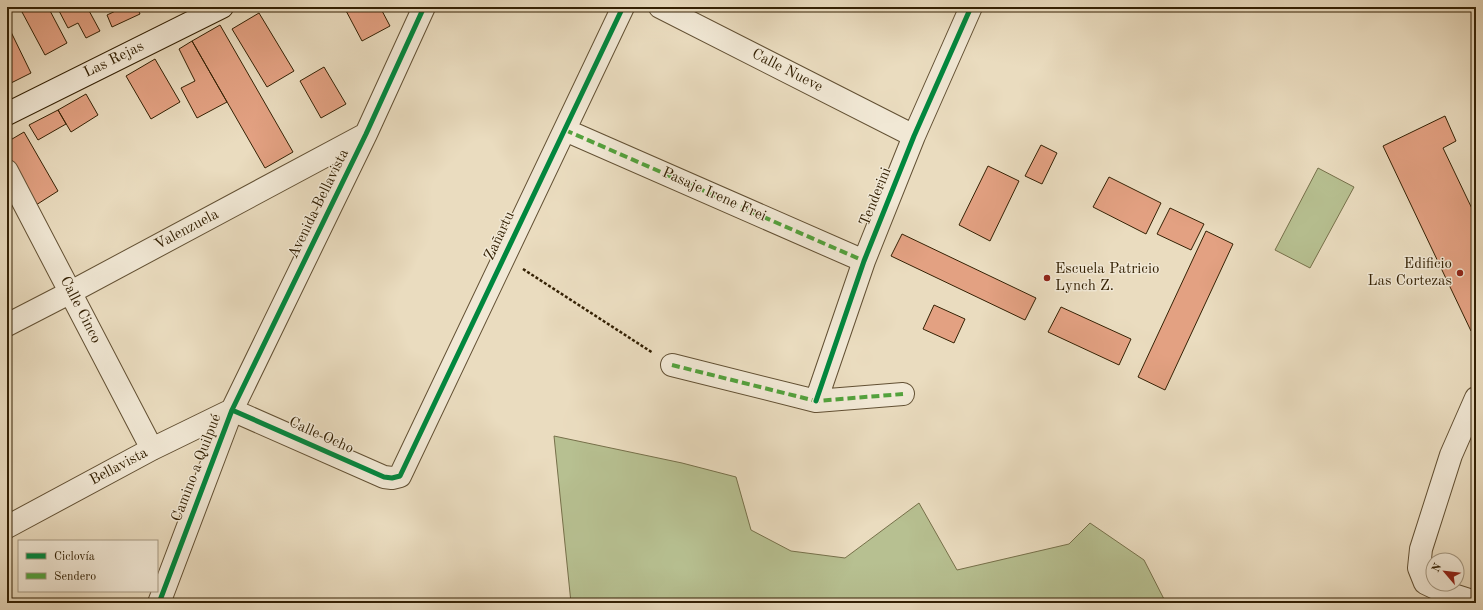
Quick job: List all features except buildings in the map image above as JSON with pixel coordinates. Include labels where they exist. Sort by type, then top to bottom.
[{"type":"street","name":"Las Rejas","points":[[7,114],[222,7]]},
{"type":"street","name":"Avenida Bellavista","points":[[232,410],[366,134],[424,7]]},
{"type":"street","name":"Zañartu","points":[[400,476],[623,7]]},
{"type":"street","name":"Calle Nueve","points":[[660,7],[914,136]]},
{"type":"street","name":"Tenderini","points":[[816,401],[864,261],[914,136],[971,7]]},
{"type":"street","name":"Pasaje Irene Frei","points":[[565,130],[864,261]]},
{"type":"street","name":"Valenzuela","points":[[7,325],[366,134]]},
{"type":"street","name":"Calle Cinco","points":[[7,170],[152,449]]},
{"type":"street","points":[[672,365],[816,401],[903,394]]},
{"type":"street","points":[[1475,602],[1444,592],[1425,583],[1419,568],[1421,549],[1451,455],[1476,398]]},
{"type":"street","name":"Bellavista","points":[[7,527],[152,449],[232,410]]},
{"type":"street","name":"Calle Ocho","points":[[232,410],[384,477],[392,478],[400,476]]},
{"type":"street","name":"Camino a Quilpué","points":[[159,603],[232,410]]},
{"type":"path","points":[[504,257],[672,365]]},
{"type":"green space","points":[[1318,168],[1354,187],[1310,268],[1275,250]]},
{"type":"green space","points":[[554,436],[682,463],[736,477],[751,530],[791,551],[845,558],[919,503],[957,570],[1069,544],[1090,523],[1144,560],[1166,603],[571,603]]},
{"type":"marked path","points":[[565,130],[864,261]]},
{"type":"marked path","points":[[672,365],[816,401],[903,394]]},
{"type":"cycle path","points":[[159,603],[232,410],[366,134],[424,7]]},
{"type":"cycle path","points":[[232,410],[384,477],[392,478],[400,476],[623,7]]},
{"type":"cycle path","points":[[816,401],[864,261],[914,136],[971,7]]},
{"type":"place","name":"Edificio Las Cortezas","points":[[1460,273]]},
{"type":"place","name":"Escuela Patricio Lynch Z.","points":[[1047,278]]}]
